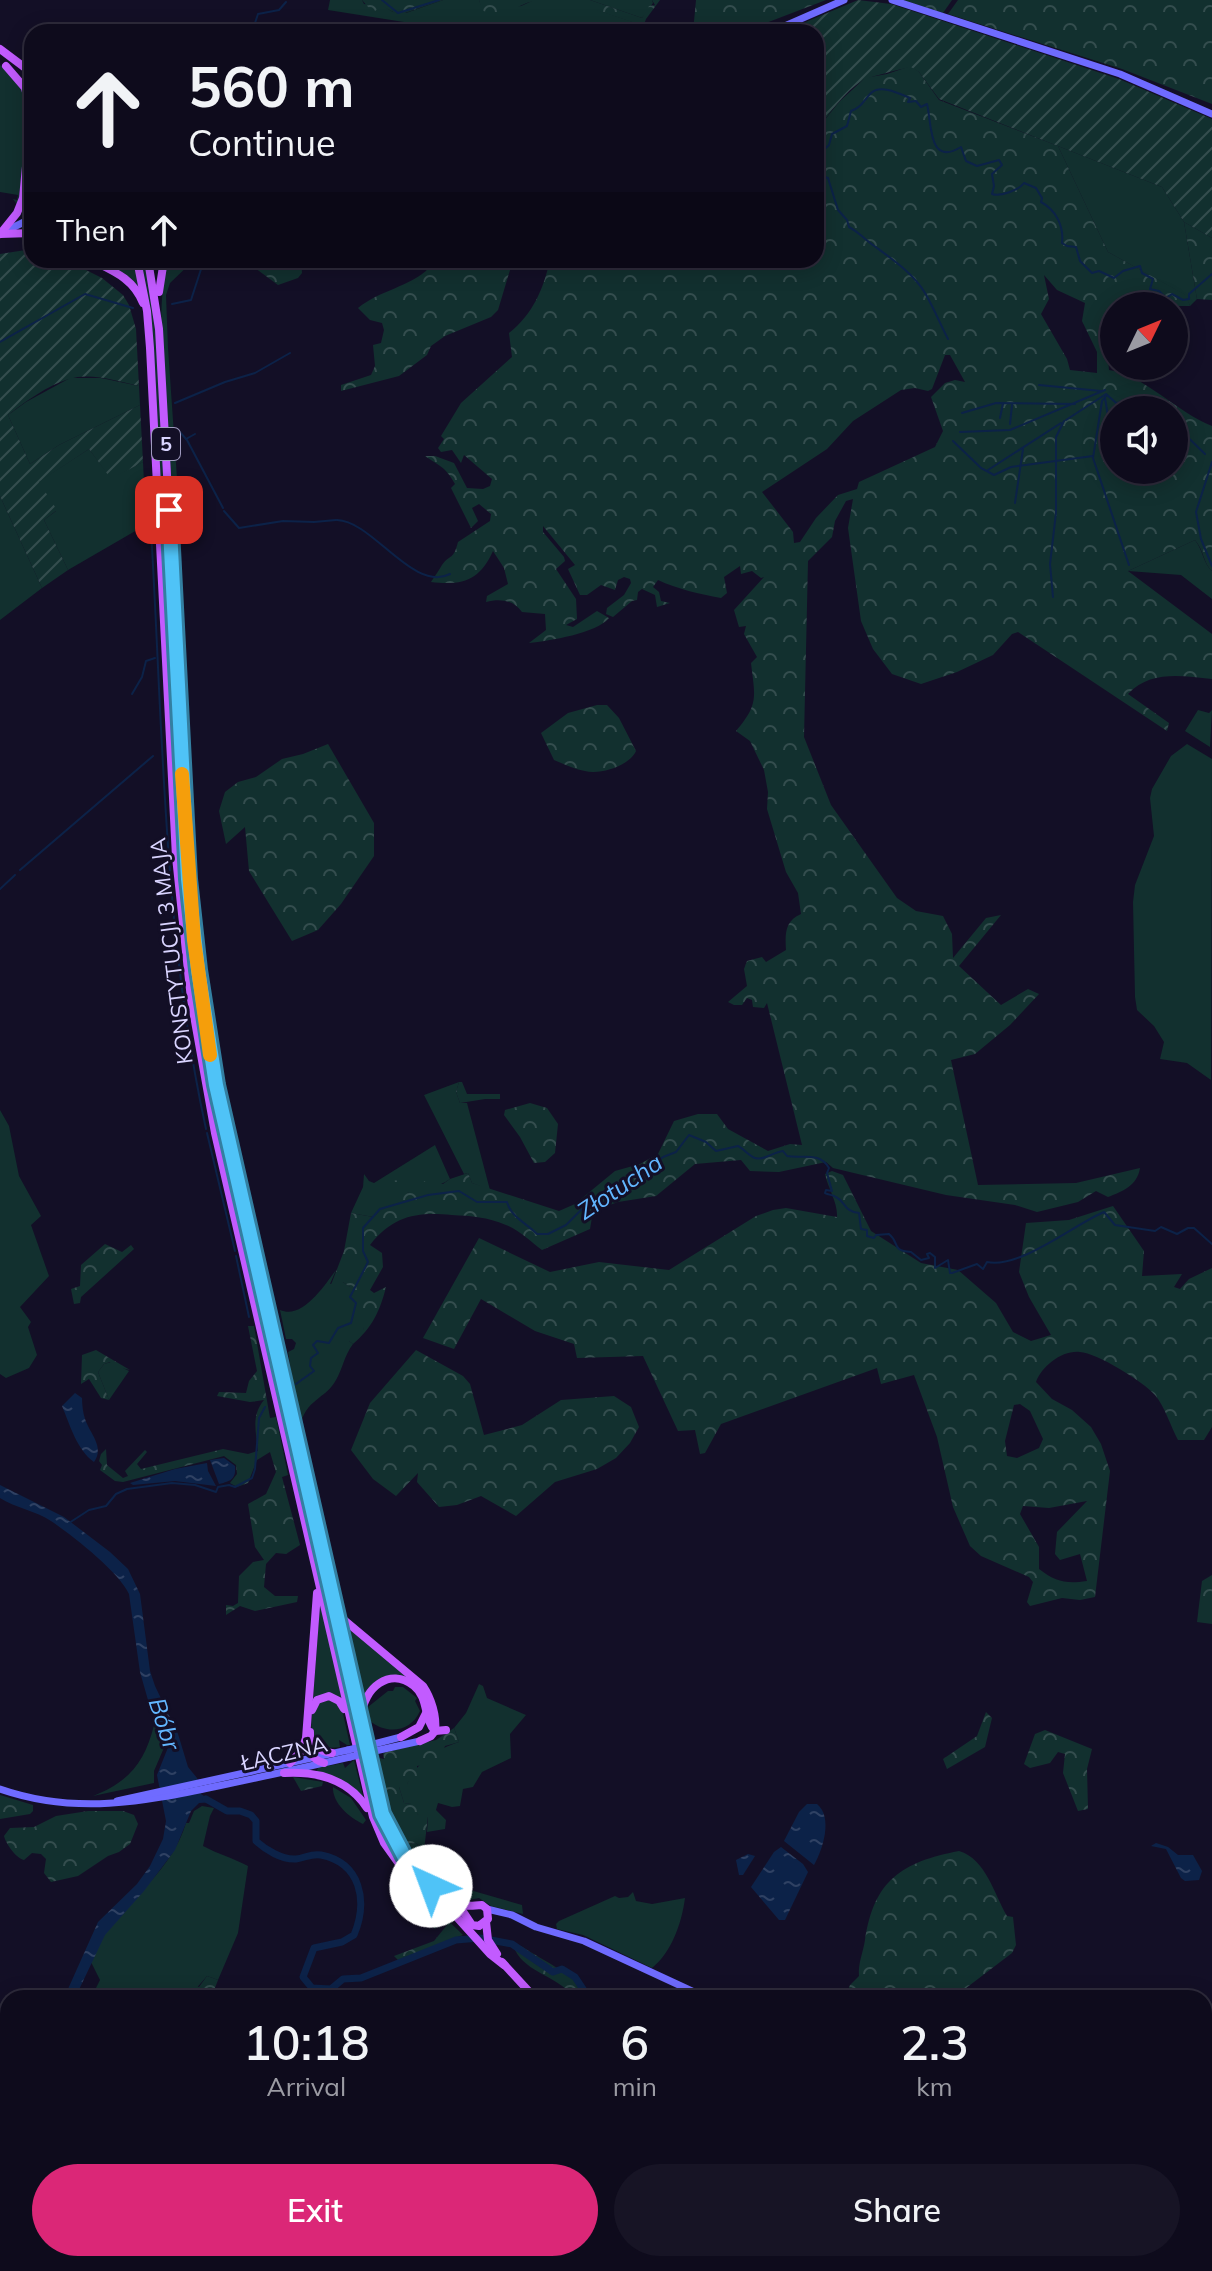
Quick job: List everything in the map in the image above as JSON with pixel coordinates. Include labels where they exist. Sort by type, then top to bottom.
[{"type":"main road","points":[[789,24],[844,0]]},
{"type":"main road","points":[[892,0],[1120,74],[1212,114]]},
{"type":"main road","points":[[0,49],[24,65]]},
{"type":"main road","points":[[3,64],[24,81]]},
{"type":"main road","points":[[3,64],[24,87]]},
{"type":"main road","points":[[0,234],[17,213],[24,187]]},
{"type":"main road","points":[[0,234],[24,222]]},
{"type":"main road","points":[[0,234],[24,233]]},
{"type":"main road","points":[[107,268],[123,276],[134,287],[142,301],[149,331]]},
{"type":"main road","name":"KONSTYTUCJI 3 MAJA","points":[[138,268],[149,331],[176,845],[186,966],[213,1127],[373,1817],[384,1843],[399,1864],[435,1896],[467,1916]]},
{"type":"main road","name":"5","points":[[149,268],[159,329],[189,894],[207,1032],[222,1119],[382,1814],[397,1846],[414,1870],[439,1893],[458,1903],[482,1905],[536,1927],[572,1937],[689,1990]]},
{"type":"main road","points":[[159,329],[159,285],[162,268]]},
{"type":"main road","points":[[317,1580],[306,1738],[314,1758],[324,1763]]},
{"type":"main road","points":[[335,1610],[344,1622],[423,1686],[430,1699],[435,1731],[420,1741]]},
{"type":"main road","points":[[361,1727],[364,1699],[372,1687],[384,1680],[401,1679],[413,1685],[422,1696],[430,1725],[435,1731]]},
{"type":"main road","points":[[332,1753],[320,1751],[311,1742],[313,1705],[320,1698],[332,1697],[339,1701],[349,1718]]},
{"type":"main road","points":[[401,1737],[419,1727],[426,1708]]},
{"type":"main road","points":[[435,1720],[441,1723],[449,1720]]},
{"type":"main road","points":[[435,1731],[446,1730]]},
{"type":"main road","name":"ŁĄCZNA","points":[[375,1747],[401,1737]]},
{"type":"main road","points":[[290,1763],[302,1750],[306,1738]]},
{"type":"main road","name":"ŁĄCZNA","points":[[202,1786],[284,1773],[349,1753],[420,1741]]},
{"type":"main road","name":"ŁĄCZNA","points":[[202,1786],[332,1753],[349,1753]]},
{"type":"main road","points":[[284,1773],[312,1772],[338,1781],[364,1802],[373,1817]]},
{"type":"main road","points":[[0,1789],[41,1800],[126,1804],[202,1786]]},
{"type":"main road","points":[[435,1896],[481,1927],[504,1965]]},
{"type":"main road","points":[[467,1916],[472,1906]]},
{"type":"main road","points":[[487,1909],[481,1927],[490,1954],[527,1990]]},
{"type":"main road","name":"5","points":[[467,1916],[470,1923],[481,1927],[496,1917],[508,1918],[528,1928],[595,1947]]},
{"type":"green space","points":[[330,0],[362,0],[364,4],[382,5],[393,12],[406,13],[443,0],[479,0],[483,10],[521,6],[532,1],[570,1],[639,24],[416,24],[328,10]]},
{"type":"green space","points":[[362,0],[443,0],[399,15],[382,6],[375,11]]},
{"type":"green space","points":[[479,0],[590,0],[642,18],[649,6],[655,5],[652,0],[660,0],[644,24],[548,1],[528,3],[503,14],[482,10]]},
{"type":"green space","points":[[590,0],[652,0],[653,3],[642,18]]},
{"type":"green space","points":[[696,0],[826,0],[763,24],[694,24]]},
{"type":"green space","points":[[858,0],[891,4],[1119,79],[1212,119],[1212,238],[1184,222],[1162,187],[939,99],[919,72],[911,67],[863,80],[843,97],[824,121],[824,24],[801,24]]},
{"type":"green space","points":[[903,0],[952,0],[943,13]]},
{"type":"green space","points":[[958,0],[1212,0],[1212,104],[1122,69],[948,14]]},
{"type":"green space","points":[[0,65],[21,85],[24,94],[24,153],[18,206],[13,199],[17,200],[18,195],[0,192]]},
{"type":"green space","points":[[911,66],[939,100],[1058,146],[1108,252],[1181,292],[1100,292],[1100,380],[1137,380],[1163,396],[1100,396],[1100,484],[1188,484],[1188,413],[1212,426],[1212,571],[1195,540],[1128,571],[1212,634],[1212,679],[1167,676],[1146,681],[1128,694],[1169,723],[1167,731],[1018,632],[1012,634],[993,655],[921,684],[892,674],[873,649],[861,621],[848,528],[853,499],[846,501],[835,521],[832,537],[808,561],[804,737],[831,805],[897,898],[916,911],[943,916],[952,934],[953,958],[986,918],[1001,915],[959,966],[1001,1005],[1028,989],[1039,994],[1010,1025],[975,1054],[951,1060],[978,1185],[1076,1183],[1140,1168],[1138,1174],[1128,1187],[1108,1197],[1096,1191],[1078,1202],[1037,1212],[1015,1205],[946,1195],[833,1168],[826,1162],[779,1172],[750,1171],[741,1160],[695,1164],[656,1196],[618,1202],[593,1211],[590,1229],[542,1250],[516,1230],[492,1220],[459,1215],[417,1215],[388,1227],[370,1245],[382,1253],[383,1267],[370,1290],[374,1293],[386,1287],[374,1318],[353,1344],[349,1341],[350,1333],[364,1329],[357,1318],[355,1305],[346,1299],[350,1287],[343,1282],[332,1295],[329,1290],[344,1251],[351,1213],[373,1217],[391,1203],[386,1182],[398,1180],[408,1193],[425,1181],[443,1184],[468,1173],[472,1183],[559,1211],[575,1204],[615,1171],[640,1164],[658,1154],[674,1121],[698,1114],[717,1114],[728,1129],[768,1151],[790,1144],[802,1145],[767,1003],[764,1008],[753,1007],[752,1000],[747,998],[742,1005],[728,1002],[747,986],[744,969],[747,961],[762,957],[766,962],[786,950],[787,928],[801,914],[798,893],[786,872],[767,809],[764,770],[750,741],[736,731],[749,714],[754,700],[751,663],[757,657],[744,634],[746,626],[739,627],[734,610],[764,577],[752,571],[741,574],[740,566],[724,577],[727,593],[721,598],[658,580],[653,587],[659,592],[661,601],[670,603],[657,607],[655,595],[642,589],[638,592],[637,600],[613,617],[606,614],[607,608],[624,595],[630,579],[624,577],[618,580],[615,590],[601,585],[587,595],[580,595],[568,569],[575,565],[543,526],[543,532],[564,557],[565,561],[556,569],[576,599],[577,619],[566,625],[573,627],[597,611],[609,618],[584,632],[529,643],[546,630],[545,614],[522,612],[506,601],[486,602],[487,596],[508,584],[504,568],[493,551],[482,569],[469,579],[452,583],[431,582],[453,554],[458,542],[490,521],[491,514],[479,504],[472,508],[478,521],[471,528],[451,488],[455,484],[442,467],[425,456],[454,463],[467,488],[490,486],[492,479],[464,455],[461,463],[452,450],[441,452],[438,448],[444,439],[441,436],[461,403],[512,357],[509,333],[525,318],[536,301],[548,268],[824,268],[824,121],[865,78]],"holes":[[[1044,275],[1057,290],[1085,303],[1082,321],[1097,352],[1097,373],[1070,370],[1041,314],[1049,299]],[[945,355],[950,355],[965,382],[955,380],[945,383],[931,397],[943,431],[935,447],[859,482],[857,489],[838,495],[816,518],[800,542],[794,543],[793,532],[762,492],[827,449],[853,421],[901,390],[932,389]]]},
{"type":"green space","points":[[1058,146],[1162,187],[1184,222],[1197,299],[1190,306],[1188,292],[1180,292],[1108,252]]},
{"type":"green space","points":[[1184,222],[1212,238],[1212,300],[1197,299]]},
{"type":"green space","points":[[24,250],[24,268],[82,268],[102,278],[123,295],[136,329],[139,386],[104,378],[77,377],[53,385],[8,415],[30,464],[59,445],[140,405],[143,462],[111,479],[89,449],[39,482],[57,510],[44,520],[68,570],[42,588],[0,496],[0,254]]},
{"type":"green space","points":[[107,268],[136,268],[141,292]]},
{"type":"green space","points":[[140,268],[148,268],[156,311],[166,507],[161,508]]},
{"type":"green space","points":[[165,268],[186,268],[170,283],[166,295],[179,507],[171,507],[162,383]]},
{"type":"green space","points":[[255,268],[302,268],[298,278],[278,285]]},
{"type":"green space","points":[[429,268],[511,268],[498,310],[491,317],[445,336],[431,346],[427,355],[399,376],[341,391],[341,385],[371,375],[375,366],[373,345],[381,343],[384,330],[382,323],[370,320],[358,308]]},
{"type":"green space","points":[[70,378],[101,378],[139,386],[140,405],[59,445],[30,464],[8,415]]},
{"type":"green space","points":[[89,449],[111,478],[143,462],[146,521],[137,526],[137,530],[68,570],[44,520],[56,511],[38,482]]},
{"type":"green space","points":[[0,496],[42,588],[0,620]]},
{"type":"green space","points":[[1195,540],[1212,571],[1212,599],[1181,575],[1128,571]]},
{"type":"green space","points":[[607,705],[619,718],[636,751],[621,765],[598,772],[581,770],[554,760],[541,733],[568,713]]},
{"type":"green space","points":[[1198,710],[1209,713],[1212,710],[1210,747],[1185,731]]},
{"type":"green space","points":[[328,744],[374,823],[374,856],[341,904],[318,930],[292,941],[249,871],[245,827],[226,844],[219,811],[225,792],[238,782],[256,777],[282,759]]},
{"type":"green space","points":[[1187,744],[1212,759],[1211,1080],[1187,1063],[1160,1059],[1164,1042],[1154,1026],[1137,1010],[1135,997],[1133,902],[1135,885],[1154,836],[1150,798],[1171,756]]},
{"type":"green space","points":[[459,1082],[456,1092],[460,1103],[467,1103],[490,1190],[472,1183],[468,1173],[464,1174],[424,1095]]},
{"type":"green space","points":[[459,1082],[462,1082],[467,1094],[500,1094],[500,1099],[460,1103],[456,1092]]},
{"type":"green space","points":[[530,1103],[547,1108],[558,1124],[555,1153],[545,1162],[534,1163],[504,1115],[505,1110]]},
{"type":"green space","points":[[0,1110],[9,1126],[19,1176],[41,1216],[31,1225],[49,1276],[20,1307],[31,1322],[28,1327],[37,1355],[29,1368],[6,1378],[0,1374]]},
{"type":"green space","points":[[435,1145],[450,1179],[408,1193],[387,1182],[392,1203],[373,1217],[351,1213],[363,1187],[364,1174],[374,1183]]},
{"type":"green space","points":[[832,1171],[843,1175],[871,1231],[921,1263],[958,1270],[996,1303],[1013,1332],[1031,1341],[1051,1335],[1029,1297],[1019,1272],[1026,1223],[1069,1220],[1113,1206],[1144,1251],[1142,1276],[1182,1274],[1174,1287],[1180,1289],[1189,1279],[1212,1268],[1212,1427],[1204,1440],[1178,1440],[1155,1395],[1120,1369],[1097,1357],[1080,1352],[1060,1356],[1048,1365],[1036,1382],[1052,1399],[1072,1410],[1091,1427],[1101,1444],[1110,1471],[1095,1597],[1080,1600],[1062,1598],[1030,1606],[1027,1602],[1033,1582],[1029,1577],[981,1556],[970,1546],[953,1507],[937,1437],[914,1375],[881,1384],[877,1368],[721,1424],[705,1453],[700,1454],[695,1430],[678,1431],[643,1356],[577,1358],[574,1344],[535,1331],[481,1299],[454,1349],[423,1338],[479,1238],[550,1272],[599,1262],[669,1270],[756,1216],[773,1210],[786,1208],[837,1217],[825,1174]],"holes":[[[1020,1404],[1030,1411],[1043,1439],[1039,1448],[1017,1458],[1007,1456],[1005,1441],[1014,1405]],[[1087,1501],[1057,1532],[1055,1554],[1060,1560],[1080,1554],[1087,1581],[1067,1582],[1051,1577],[1039,1569],[1039,1547],[1020,1514],[1023,1506],[1049,1508]]]},
{"type":"green space","points":[[105,1244],[122,1252],[131,1245],[134,1249],[81,1297],[80,1303],[74,1304],[71,1289],[80,1286],[81,1265]]},
{"type":"green space","points":[[250,1252],[384,1826],[377,1820],[246,1253]]},
{"type":"green space","points":[[336,1270],[330,1284],[343,1282],[350,1287],[364,1329],[349,1341],[353,1344],[336,1380],[306,1411],[300,1427],[288,1352],[294,1349],[296,1343],[286,1339],[280,1310],[288,1312],[304,1306]]},
{"type":"green space","points":[[248,1326],[254,1326],[270,1418],[276,1417],[288,1475],[282,1477],[300,1545],[286,1554],[276,1553],[266,1564],[264,1587],[275,1596],[298,1596],[297,1602],[255,1611],[240,1606],[226,1615],[226,1605],[238,1603],[239,1576],[253,1562],[264,1560],[255,1547],[248,1504],[266,1494],[276,1472],[270,1452],[257,1460],[248,1483],[237,1487],[230,1483],[237,1474],[236,1465],[224,1456],[123,1482],[115,1481],[100,1470],[102,1465],[99,1461],[106,1449],[107,1465],[123,1478],[128,1476],[125,1471],[145,1450],[147,1452],[137,1464],[141,1469],[223,1449],[248,1454],[258,1451],[256,1418],[264,1400],[250,1402],[217,1396],[219,1392],[246,1393],[249,1381],[257,1371]]},
{"type":"green space","points":[[96,1350],[130,1370],[110,1362],[98,1372],[109,1400],[101,1398],[89,1379],[81,1384],[82,1355]]},
{"type":"green space","points":[[416,1350],[463,1376],[470,1384],[484,1435],[522,1425],[561,1400],[614,1396],[631,1407],[639,1427],[616,1458],[597,1469],[555,1482],[516,1516],[481,1496],[457,1505],[439,1507],[417,1482],[418,1473],[396,1496],[373,1479],[351,1450],[370,1403]]},
{"type":"green space","points":[[111,1362],[129,1371],[109,1400],[98,1372],[104,1364]]},
{"type":"green space","points":[[1212,1575],[1212,1624],[1197,1622],[1202,1581]]},
{"type":"green space","points":[[320,1602],[342,1699],[313,1701]]},
{"type":"green space","points":[[342,1624],[420,1685],[427,1703],[401,1678],[367,1690],[358,1703]]},
{"type":"green space","points":[[479,1684],[483,1686],[487,1698],[526,1715],[510,1734],[511,1758],[482,1772],[473,1787],[463,1789],[460,1806],[438,1803],[436,1810],[446,1820],[445,1829],[427,1832],[428,1817],[419,1816],[411,1804],[404,1803],[399,1787],[406,1787],[414,1771],[427,1758],[459,1742],[454,1728],[466,1713]]},
{"type":"green space","points":[[395,1687],[403,1687],[417,1698],[415,1701],[420,1711],[405,1727],[391,1730],[370,1721],[368,1707]]},
{"type":"green space","points":[[332,1699],[342,1709],[350,1745],[339,1740],[340,1747],[330,1748],[317,1742],[313,1736],[311,1720],[316,1703]]},
{"type":"green space","points":[[986,1712],[992,1718],[985,1747],[947,1769],[943,1759],[977,1736]]},
{"type":"green space","points":[[154,1725],[166,1743],[154,1771],[154,1783],[93,1796],[116,1784],[134,1769],[146,1750]]},
{"type":"green space","points":[[454,1728],[459,1742],[445,1746],[439,1762],[417,1766],[418,1777],[408,1782],[407,1787],[399,1787],[404,1803],[411,1804],[412,1795],[422,1794],[423,1803],[417,1805],[422,1811],[417,1814],[428,1816],[424,1850],[416,1843],[404,1845],[389,1811],[374,1757],[384,1759],[383,1753],[436,1740]]},
{"type":"green space","points":[[1045,1730],[1092,1749],[1087,1769],[1088,1809],[1078,1811],[1063,1773],[1065,1754],[1058,1752],[1050,1763],[1030,1768],[1024,1764],[1035,1734]]},
{"type":"green space","points":[[354,1760],[363,1796],[316,1772],[318,1768],[343,1763],[345,1768]]},
{"type":"green space","points":[[293,1777],[323,1782],[322,1786],[301,1791]]},
{"type":"green space","points":[[333,1787],[351,1798],[366,1820],[363,1824],[343,1809],[335,1799]]},
{"type":"green space","points":[[0,1795],[33,1805],[33,1811],[0,1819]]},
{"type":"green space","points":[[202,1806],[214,1808],[203,1846],[248,1866],[238,1933],[218,1980],[207,1976],[195,1990],[95,1990],[100,1980],[91,1962],[103,1937],[161,1869],[194,1811]]},
{"type":"green space","points":[[88,1811],[123,1811],[134,1815],[138,1824],[130,1844],[78,1876],[51,1882],[44,1873],[46,1859],[41,1854],[32,1853],[21,1859],[4,1836],[10,1828],[34,1827],[56,1816]]},
{"type":"green space","points":[[416,1843],[450,1878],[470,1890],[522,1905],[523,1914],[491,1906],[479,1898],[464,1901],[439,1886],[404,1845]]},
{"type":"green space","points":[[959,1851],[983,1869],[1007,1916],[1013,1917],[1016,1945],[1012,1953],[963,1990],[848,1990],[859,1976],[869,1919],[884,1888],[907,1868]]},
{"type":"green space","points":[[633,1892],[636,1901],[652,1904],[685,1898],[675,1936],[652,1968],[583,1935],[557,1929],[559,1921],[615,1896],[628,1897]]},
{"type":"green space","points":[[435,1908],[463,1935],[398,1960],[394,1956],[434,1941],[447,1925],[443,1921],[435,1929],[425,1918]]},
{"type":"green space","points":[[521,1946],[569,1975],[586,1990],[567,1990],[527,1964],[515,1950]]},
{"type":"green space","points":[[207,1976],[218,1980],[214,1990],[190,1990],[191,1985],[199,1987]]},
{"type":"water","points":[[75,1393],[82,1398],[85,1419],[97,1446],[94,1462],[79,1444],[62,1406]]},
{"type":"water","points":[[224,1458],[235,1466],[235,1474],[230,1480],[219,1484],[210,1460]]},
{"type":"water","points":[[207,1463],[216,1486],[175,1481],[130,1483],[175,1469]]},
{"type":"water","name":"Bóbr","points":[[0,1485],[64,1517],[128,1569],[140,1594],[150,1671],[155,1686],[178,1734],[188,1767],[197,1778],[201,1794],[213,1802],[199,1803],[191,1811],[175,1850],[105,1935],[79,1990],[68,1990],[98,1922],[137,1884],[163,1839],[166,1821],[157,1775],[169,1745],[150,1707],[140,1672],[129,1594],[124,1585],[94,1554],[60,1527],[0,1498]]},
{"type":"water","points":[[807,1804],[817,1804],[825,1817],[821,1851],[814,1865],[784,1841],[799,1812]]},
{"type":"water","points":[[1156,1843],[1178,1855],[1193,1855],[1202,1871],[1199,1880],[1185,1881],[1181,1878],[1166,1849],[1151,1846]]},
{"type":"water","points":[[781,1847],[803,1864],[808,1872],[785,1920],[779,1920],[751,1887],[774,1852]]},
{"type":"water","points":[[748,1854],[755,1856],[743,1875],[739,1875],[736,1860]]},
{"type":"waterway","points":[[382,0],[398,13],[439,0]]},
{"type":"waterway","points":[[255,24],[258,14],[279,10],[286,2]]},
{"type":"waterway","points":[[824,150],[832,134],[847,126],[851,111],[871,93],[880,89],[890,91],[910,98],[908,102],[916,101],[921,107],[927,104],[931,132],[942,152],[961,147],[966,161],[977,166],[999,160],[1002,165],[992,174],[992,194],[1009,192],[1024,183],[1036,188],[1041,202],[1058,219],[1062,243],[1076,247],[1080,261],[1092,273],[1099,271],[1114,278],[1123,271],[1140,266],[1142,273],[1153,279],[1150,289],[1159,291],[1166,298],[1172,294],[1183,300],[1189,299],[1189,294],[1212,274]]},
{"type":"waterway","points":[[824,177],[828,178],[838,210],[849,227],[899,264],[920,285],[948,339]]},
{"type":"waterway","points":[[172,304],[191,300],[201,268]]},
{"type":"waterway","points":[[0,342],[85,294],[133,308]]},
{"type":"waterway","points":[[175,403],[255,373],[290,353]]},
{"type":"waterway","points":[[1039,385],[1101,391]]},
{"type":"waterway","points":[[960,432],[1010,430],[1105,390]]},
{"type":"waterway","points":[[1103,396],[1108,396]]},
{"type":"waterway","points":[[1066,420],[1100,398]]},
{"type":"waterway","points":[[962,413],[996,403],[1075,404]]},
{"type":"waterway","points":[[1000,418],[1003,403]]},
{"type":"waterway","points":[[1010,424],[1012,405]]},
{"type":"waterway","points":[[1100,414],[1093,458],[1100,479]]},
{"type":"waterway","points":[[1053,597],[1050,564],[1056,513],[1056,437],[1064,421]]},
{"type":"waterway","points":[[988,470],[1061,423]]},
{"type":"waterway","points":[[178,430],[187,440],[223,508]]},
{"type":"waterway","points":[[186,439],[195,434]]},
{"type":"waterway","points":[[1188,438],[1205,454]]},
{"type":"waterway","points":[[953,441],[981,468],[994,475],[1011,467],[1093,456]]},
{"type":"waterway","points":[[1015,503],[1023,449]]},
{"type":"waterway","points":[[1212,462],[1196,512],[1201,539],[1212,566]]},
{"type":"waterway","points":[[1102,484],[1129,565]]},
{"type":"waterway","points":[[224,511],[239,528],[283,521],[336,520]]},
{"type":"waterway","points":[[337,520],[351,523],[422,574],[436,577],[450,574]]},
{"type":"waterway","points":[[151,530],[173,906],[181,981],[206,1129]]},
{"type":"waterway","points":[[132,694],[142,677],[146,661],[155,658]]},
{"type":"waterway","points":[[20,870],[153,756]]},
{"type":"waterway","points":[[0,889],[15,875]]},
{"type":"waterway","points":[[207,1133],[235,1251]]},
{"type":"waterway","name":"Złotucha","points":[[296,1384],[314,1371],[310,1366],[311,1358],[318,1353],[313,1345],[317,1341],[329,1343],[338,1328],[351,1323],[356,1303],[350,1297],[368,1262],[363,1251],[363,1228],[380,1209],[428,1195],[459,1191],[477,1202],[507,1202],[515,1216],[537,1234],[548,1234],[566,1225],[586,1205],[613,1195],[634,1176],[640,1176],[663,1157],[676,1152],[689,1135],[706,1142],[716,1151],[738,1146],[758,1159],[783,1151],[787,1156],[820,1159],[829,1168],[827,1173],[832,1191],[826,1190],[825,1193],[835,1196],[847,1208],[859,1213],[861,1229],[867,1230],[867,1236],[874,1238],[889,1234],[898,1248],[911,1252],[921,1260],[929,1258],[927,1254],[930,1253],[935,1257],[935,1268],[948,1260],[950,1273],[977,1264],[983,1269],[987,1262],[1015,1259],[1104,1212],[1115,1225],[1155,1231],[1161,1227],[1177,1234],[1194,1228],[1212,1244]]},
{"type":"waterway","points":[[236,1256],[249,1317]]},
{"type":"waterway","name":"Złotucha","points":[[69,1523],[89,1510],[106,1506],[116,1494],[127,1489],[172,1483],[195,1485],[216,1492],[218,1487],[235,1487],[252,1478],[259,1418],[265,1407]]},
{"type":"waterway","points":[[206,1799],[227,1811],[251,1815],[256,1821],[256,1841],[274,1854],[291,1859],[321,1855],[334,1859],[353,1875],[360,1897],[354,1935],[342,1942],[314,1948],[303,1977],[312,1988],[331,1989],[343,1979],[361,1978],[456,1940],[480,1938],[512,1944],[553,1972],[562,1969],[575,1977],[584,1990]]},
{"type":"slow traffic","points":[[182,774],[194,940],[210,1055]]},
{"type":"route","points":[[169,510],[188,879],[198,970],[222,1119],[382,1814],[404,1856],[431,1886]]}]
